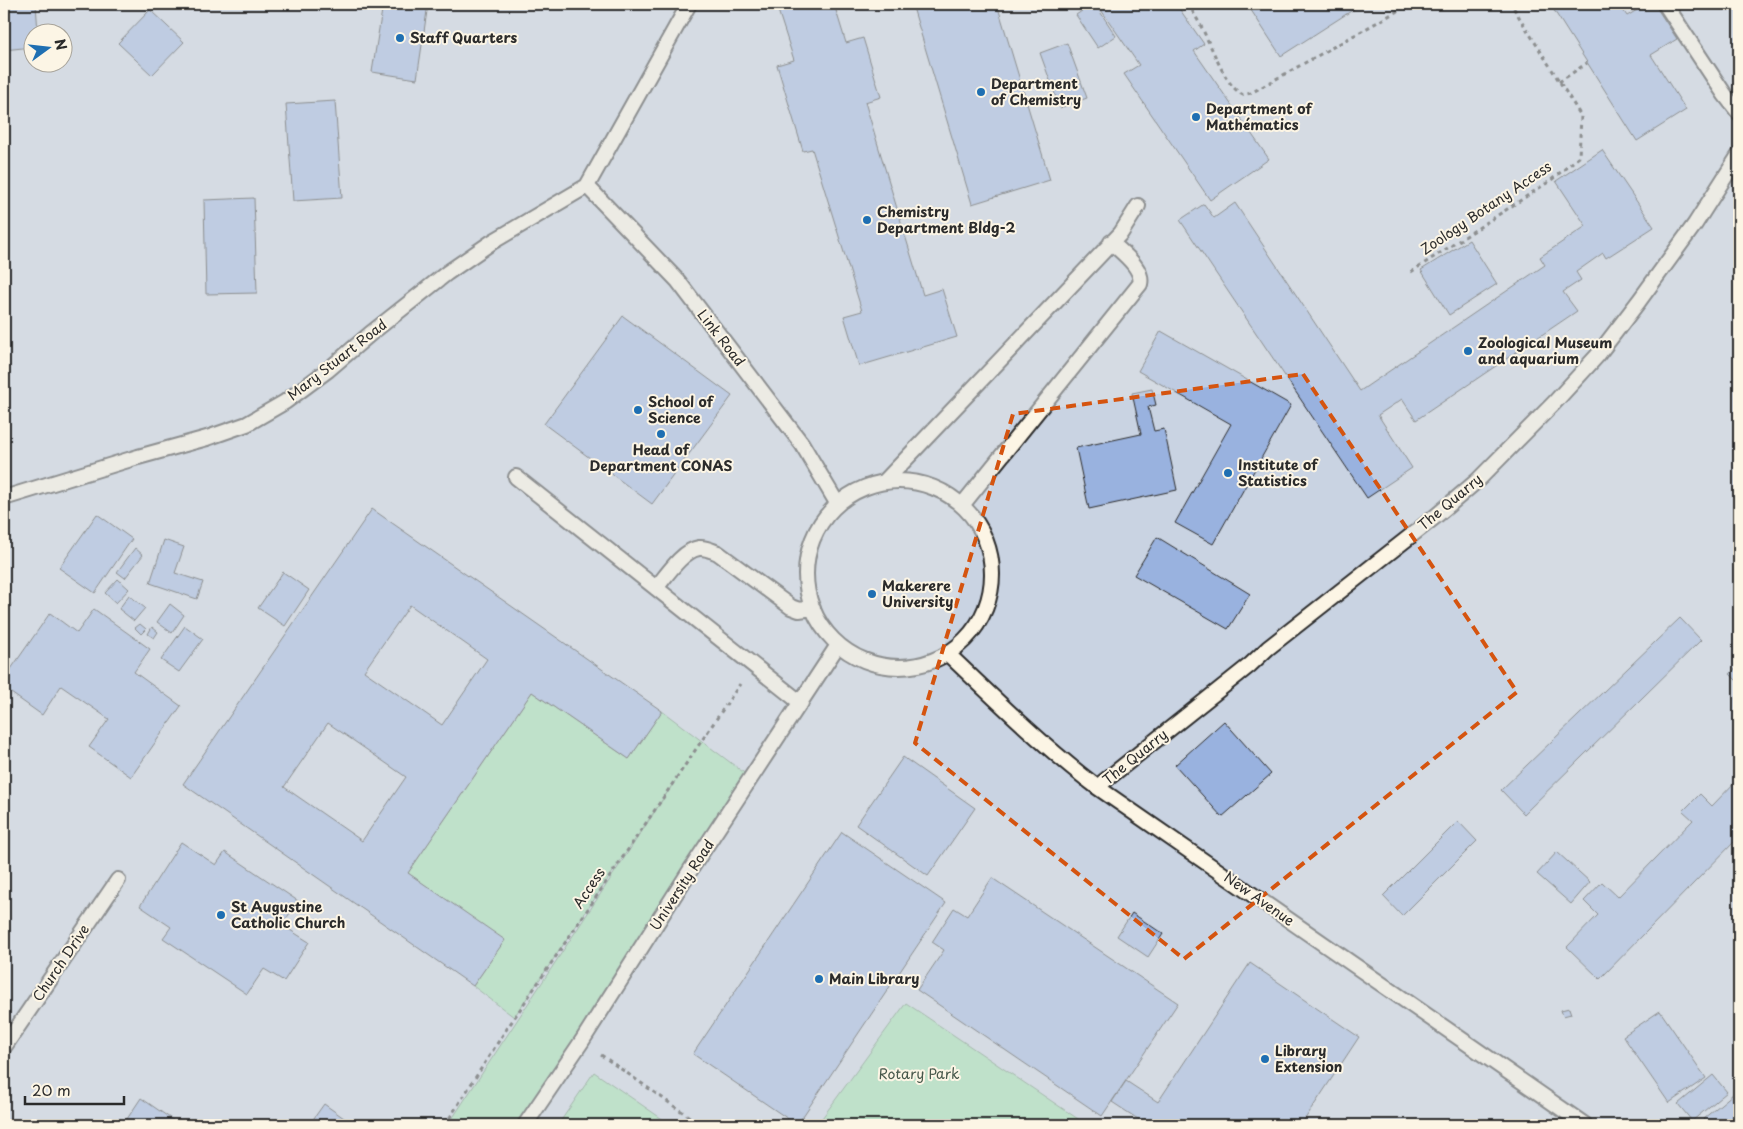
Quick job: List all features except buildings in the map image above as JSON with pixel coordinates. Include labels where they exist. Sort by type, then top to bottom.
[{"type":"lane","points":[[588,186],[689,4]]},
{"type":"lane","points":[[1665,4],[1739,113]]},
{"type":"lane","name":"The Quarry","points":[[1097,787],[1436,516],[1478,480],[1554,403],[1597,356],[1695,224],[1739,155]]},
{"type":"lane","name":"Mary Stuart Road","points":[[4,498],[207,438],[247,424],[285,402],[328,370],[447,272],[492,242],[588,186]]},
{"type":"lane","name":"Link Road","points":[[588,186],[678,281],[802,444],[837,503]]},
{"type":"lane","points":[[886,480],[1126,226],[1138,206]]},
{"type":"lane","points":[[963,504],[1140,284],[1140,274],[1137,268],[1111,242]]},
{"type":"lane","points":[[516,477],[801,703]]},
{"type":"lane","points":[[886,480],[914,480],[940,489],[963,504],[981,527],[991,554],[993,583],[985,612],[970,636],[948,654],[921,666],[892,668],[863,661],[838,645],[818,620],[807,591],[807,558],[817,528],[837,503],[860,488],[886,480]]},
{"type":"lane","points":[[656,588],[687,552],[698,548],[706,548],[718,553],[792,607],[798,610],[813,608]]},
{"type":"lane","name":"University Road","points":[[524,1125],[582,1042],[691,869],[838,645]]},
{"type":"lane","name":"New Avenue","points":[[948,654],[1033,734],[1097,787],[1585,1125]]},
{"type":"lane","name":"Church Drive","points":[[4,1047],[118,880]]},
{"type":"path","points":[[1188,4],[1227,78],[1241,94],[1246,95],[1410,4]]},
{"type":"path","name":"Zoology Botany Access","points":[[1411,272],[1550,181],[1578,156],[1581,116],[1511,4]]},
{"type":"path","points":[[1559,82],[1587,63]]},
{"type":"path","name":"Access","points":[[445,1125],[502,1036],[753,665]]},
{"type":"path","points":[[582,1042],[701,1125]]},
{"type":"highlighted area","points":[[1303,374],[1517,692],[1184,959],[915,743],[1013,414]]},
{"type":"shaded area","name":"Makerere University","points":[[4,4],[1739,4],[1739,1125],[4,1125]]},
{"type":"green space","points":[[532,692],[629,759],[662,711],[751,778],[524,1125],[448,1125],[675,781],[514,1017],[473,986],[504,941],[408,873]]},
{"type":"green space","name":"Rotary Park","points":[[906,1003],[1087,1125],[817,1125]]},
{"type":"green space","points":[[594,1072],[671,1125],[558,1125]]},
{"type":"place","name":"Staff Quarters","points":[[400,38]]},
{"type":"place","name":"Department of Chemistry","points":[[981,92]]},
{"type":"place","name":"Department of Mathématics","points":[[1196,117]]},
{"type":"place","name":"Chemistry Department Bldg-2","points":[[867,220]]},
{"type":"place","name":"Zoological Museum and aquarium","points":[[1468,351]]},
{"type":"place","name":"School of Science","points":[[638,410]]},
{"type":"place","name":"Head of Department CONAS","points":[[661,434]]},
{"type":"place","name":"Institute of Statistics","points":[[1228,473]]},
{"type":"place","name":"Makerere University","points":[[872,594]]},
{"type":"place","name":"St Augustine Catholic Church","points":[[221,915]]},
{"type":"place","name":"Main Library","points":[[819,979]]},
{"type":"place","name":"Library Extension","points":[[1265,1059]]}]
